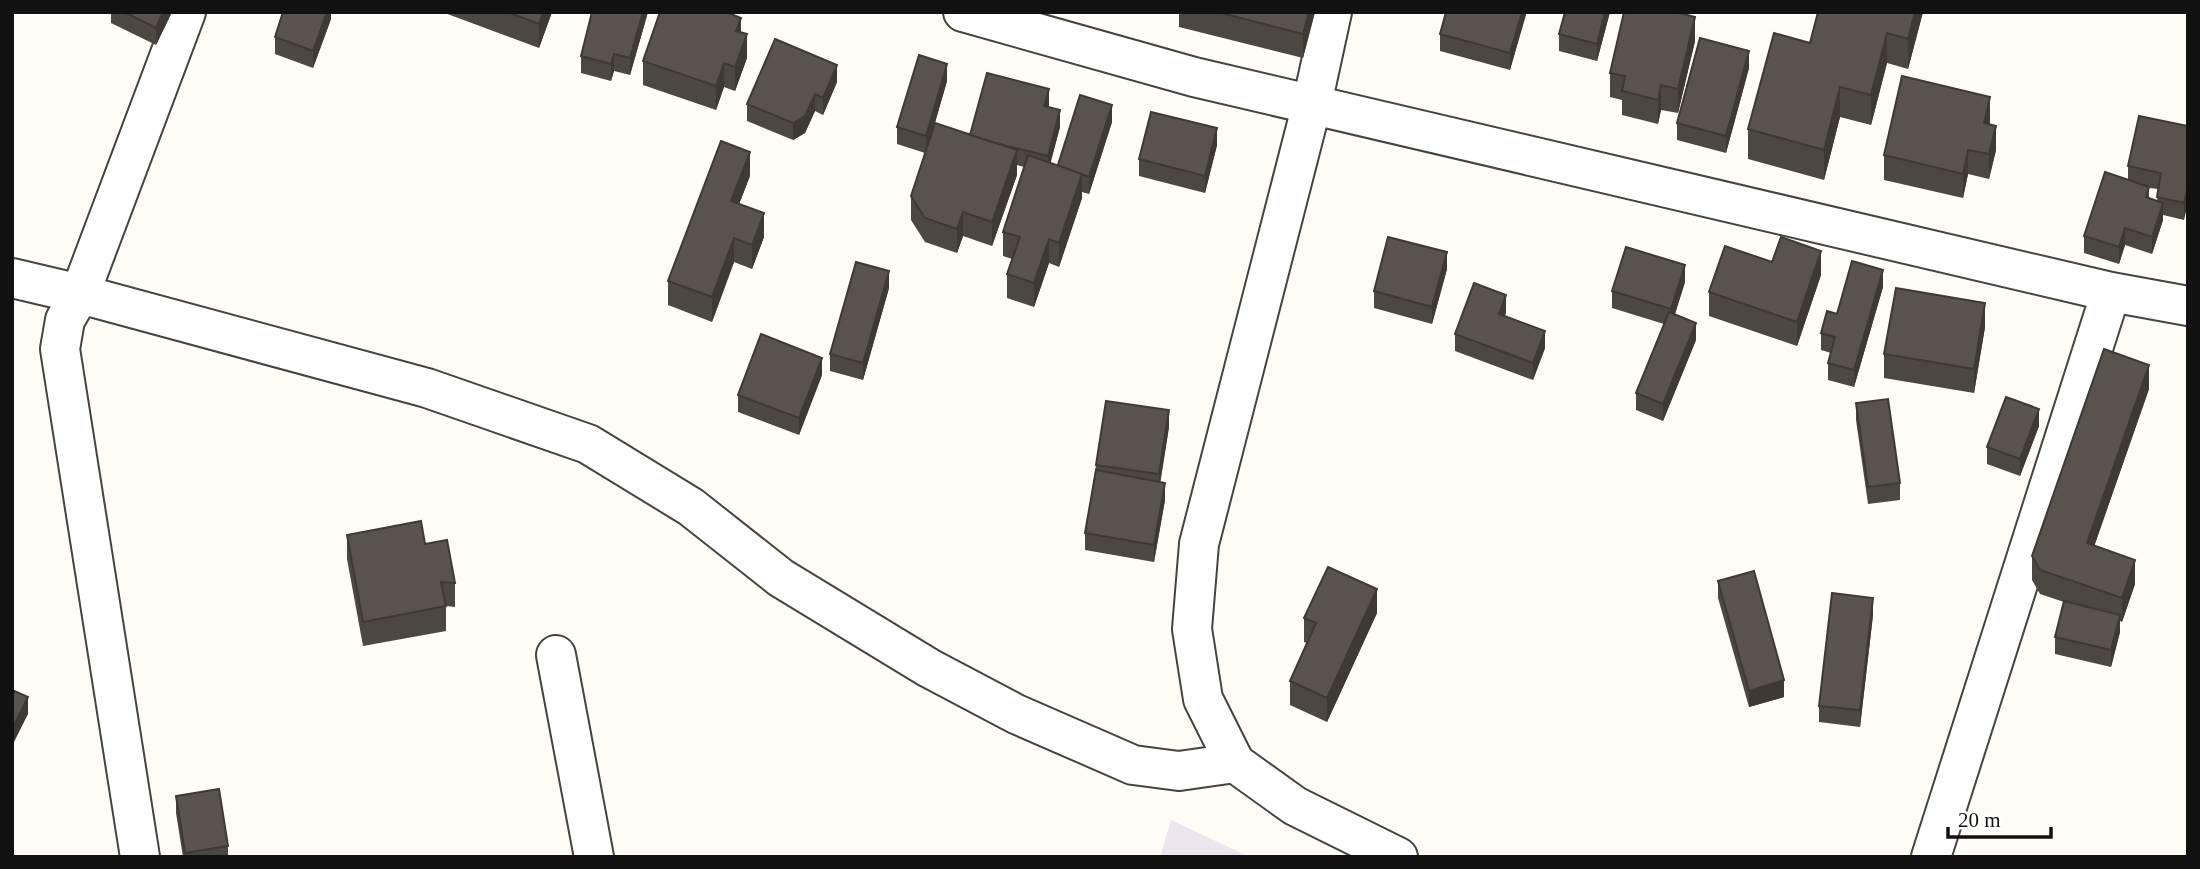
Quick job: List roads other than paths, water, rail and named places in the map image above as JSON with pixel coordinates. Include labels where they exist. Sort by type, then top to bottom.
[{"type":"street","points":[[140,857],[60,349],[65,320],[80,294],[186,12]]},
{"type":"street","points":[[963,12],[1194,77],[2111,292],[2188,306]]},
{"type":"street","points":[[1332,12],[1312,104],[1199,544],[1192,629],[1203,699],[1235,763],[1294,806],[1398,857]]},
{"type":"street","points":[[12,278],[428,387],[588,444],[691,507],[781,578],[929,667],[1016,714],[1132,765],[1179,771],[1235,763]]},
{"type":"street","points":[[1931,857],[2111,292]]},
{"type":"street","points":[[556,654],[594,857]]}]
